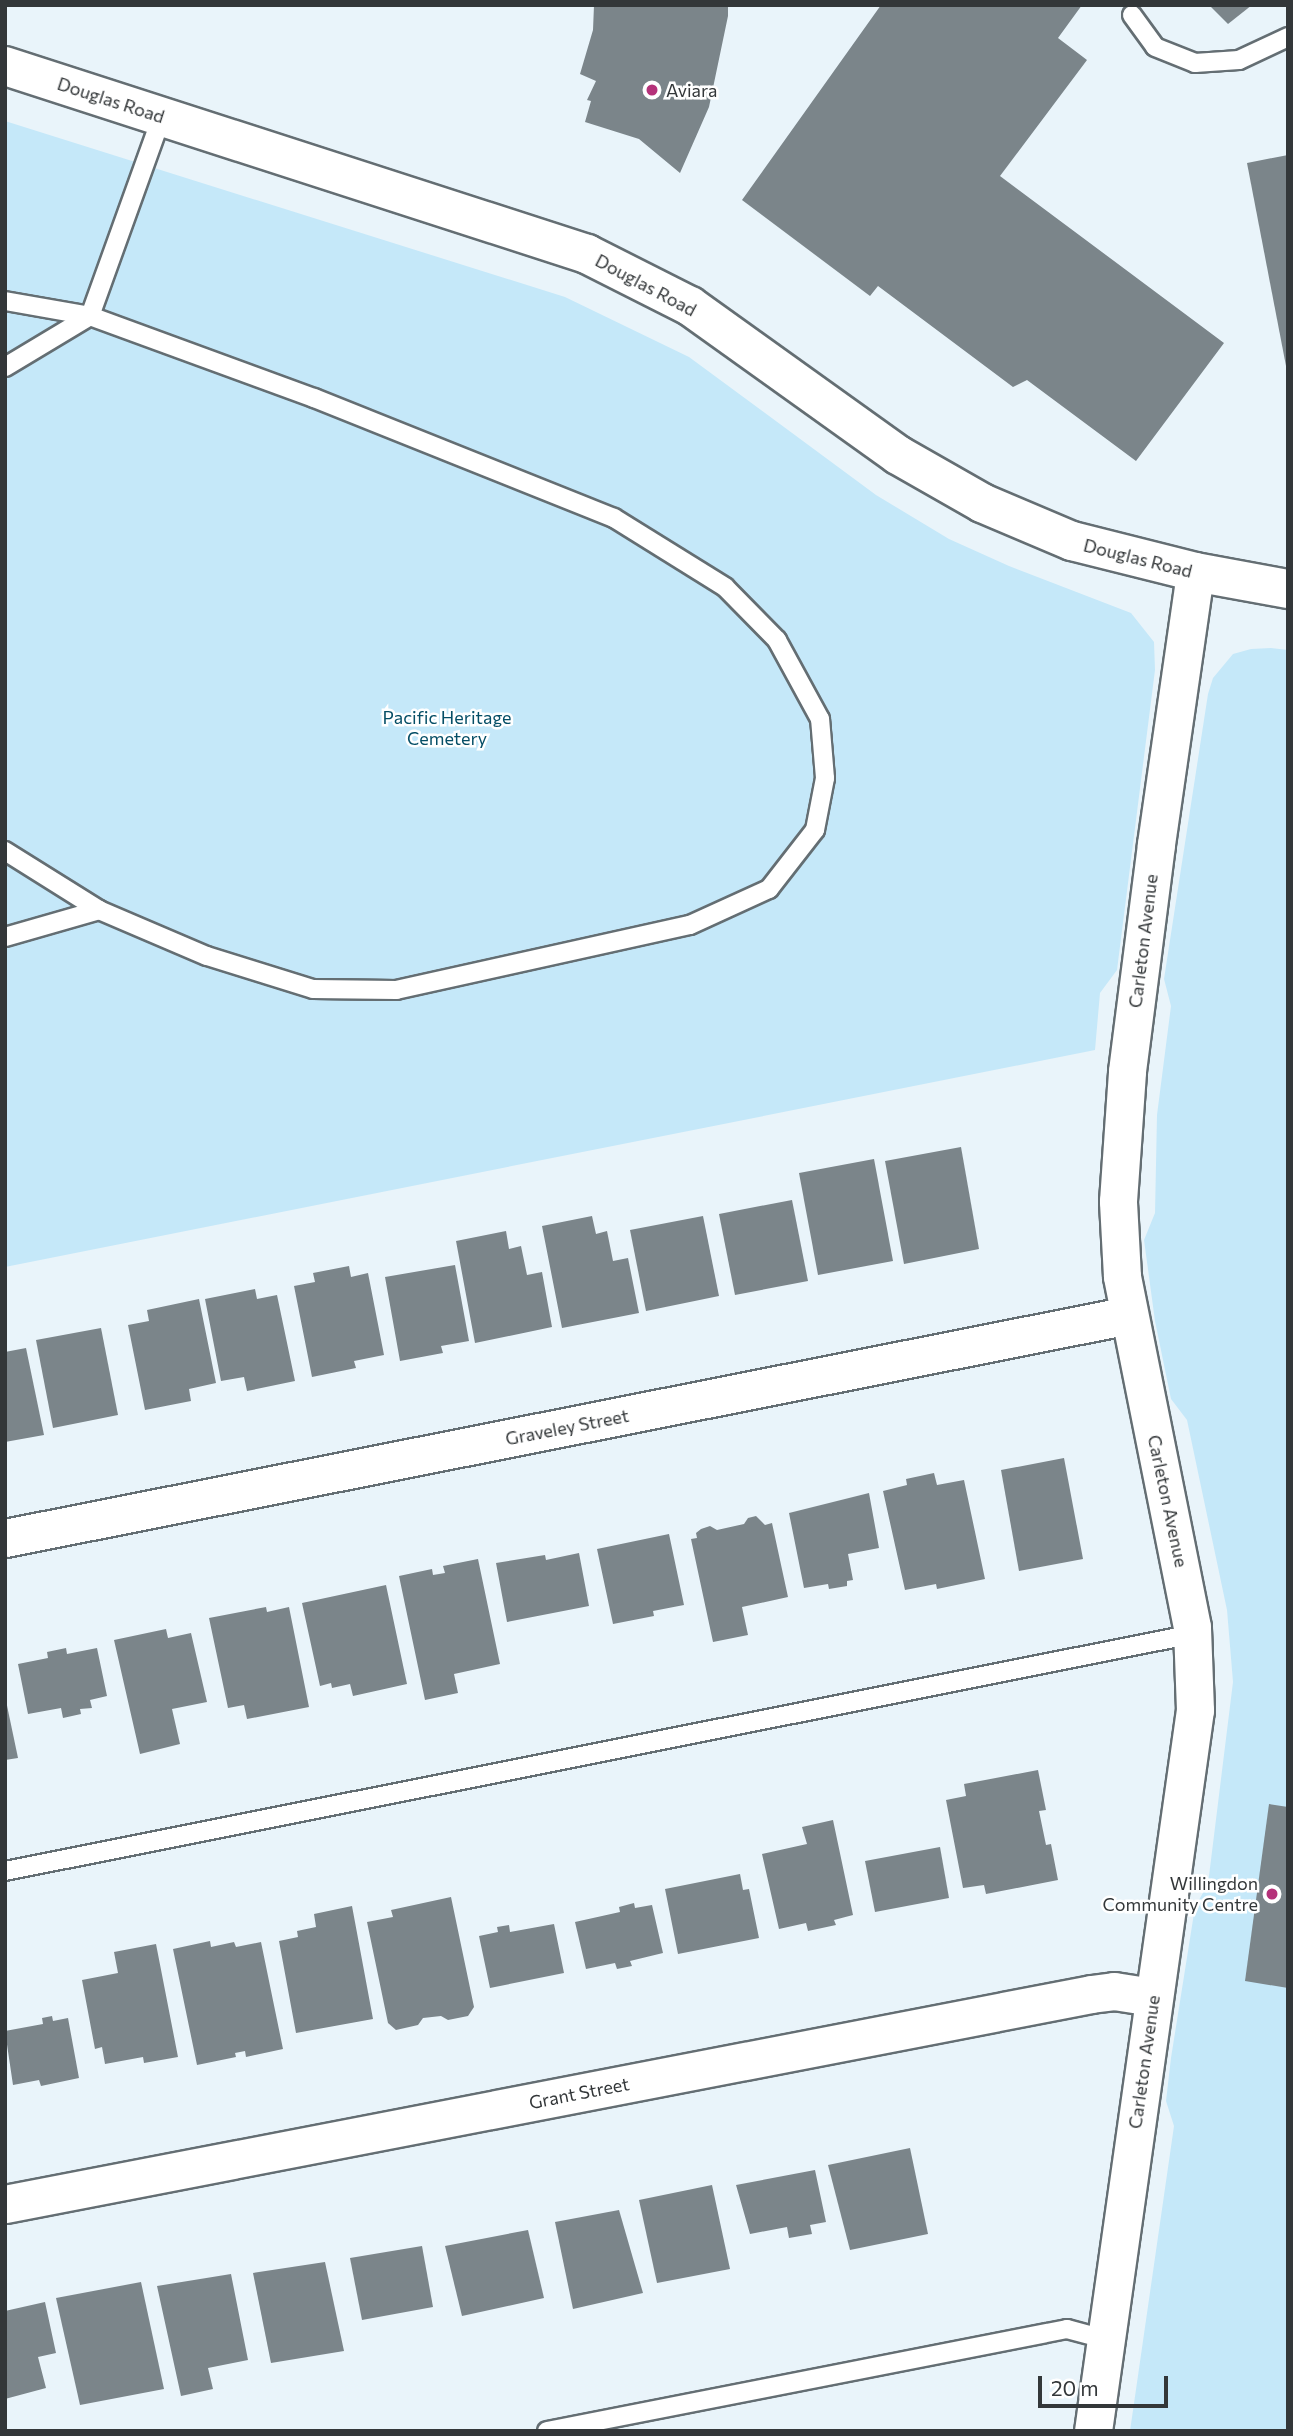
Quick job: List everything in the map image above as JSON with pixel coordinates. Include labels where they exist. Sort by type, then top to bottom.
[{"type":"street","name":"Douglas Road","points":[[5,66],[587,254],[690,306],[898,455],[982,503],[1072,541],[1195,572],[1288,589]]},
{"type":"street","name":"Carleton Avenue","points":[[1093,2431],[1108,2340],[1153,1997],[1195,1710],[1193,1634],[1129,1315],[1119,1250],[1118,1190],[1124,1108],[1156,844],[1195,572]]},
{"type":"street","name":"Graveley Street","points":[[5,1538],[1129,1315]]},
{"type":"street","name":"Grant Street","points":[[5,2204],[1091,1994],[1114,1992],[1153,1997]]},
{"type":"lane","points":[[1132,15],[1155,47],[1195,63],[1239,60],[1288,37]]},
{"type":"lane","points":[[5,367],[90,316],[162,116]]},
{"type":"lane","points":[[5,301],[90,316],[314,398],[614,518],[714,580],[778,640],[820,719],[825,778],[815,830],[769,889],[690,925],[396,990],[313,989],[207,956],[99,910],[5,851]]},
{"type":"lane","points":[[5,937],[99,910]]},
{"type":"lane","points":[[5,1871],[1193,1634]]},
{"type":"lane","points":[[547,2431],[1067,2329],[1108,2340]]},
{"type":"green space","name":"Pacific Heritage Cemetery","points":[[5,121],[565,297],[689,357],[876,495],[949,539],[1009,566],[1131,613],[1154,642],[1155,670],[1117,970],[1100,993],[1095,1050],[5,1267]]},
{"type":"green space","points":[[1251,649],[1288,650],[1288,2431],[1130,2431],[1174,2126],[1166,2101],[1171,2058],[1195,1907],[1208,1884],[1233,1682],[1227,1610],[1187,1420],[1171,1399],[1155,1321],[1144,1240],[1155,1213],[1157,1115],[1171,1006],[1164,979],[1208,694],[1213,678],[1233,654]]},
{"type":"building","name":"Aviara","points":[[594,5],[728,5],[709,107],[680,173],[639,139],[585,122],[591,101],[587,100],[596,81],[580,74],[593,30]]},
{"type":"building","points":[[881,5],[1082,5],[1058,38],[1087,60],[1000,176],[1224,343],[1136,461],[1027,380],[1013,387],[878,286],[870,296],[742,200]]},
{"type":"building","points":[[1209,5],[1252,5],[1228,24]]},
{"type":"building","points":[[1288,155],[1288,366],[1286,366],[1247,163]]},
{"type":"building","points":[[961,1147],[979,1249],[904,1264],[885,1161]]},
{"type":"building","points":[[874,1159],[893,1261],[818,1275],[799,1173]]},
{"type":"building","points":[[792,1200],[808,1281],[735,1295],[719,1214]]},
{"type":"building","points":[[592,1216],[596,1234],[607,1231],[613,1261],[628,1258],[639,1313],[562,1328],[542,1226]]},
{"type":"building","points":[[703,1216],[719,1296],[646,1311],[630,1230]]},
{"type":"building","points":[[506,1231],[509,1249],[521,1246],[527,1275],[542,1272],[552,1327],[475,1343],[456,1241]]},
{"type":"building","points":[[455,1265],[469,1341],[441,1346],[443,1353],[400,1361],[385,1277]]},
{"type":"building","points":[[349,1266],[351,1277],[368,1273],[384,1355],[354,1361],[356,1368],[312,1377],[294,1286],[315,1282],[313,1273]]},
{"type":"building","points":[[255,1289],[257,1299],[277,1295],[295,1381],[247,1391],[244,1377],[221,1381],[205,1299]]},
{"type":"building","points":[[199,1299],[216,1383],[189,1389],[191,1401],[145,1410],[128,1325],[149,1321],[147,1310]]},
{"type":"building","points":[[101,1328],[118,1415],[53,1428],[36,1340]]},
{"type":"building","points":[[26,1348],[44,1435],[5,1442],[5,1352]]},
{"type":"building","points":[[1064,1458],[1083,1559],[1019,1571],[1001,1470]]},
{"type":"building","points":[[934,1473],[937,1485],[964,1480],[985,1579],[937,1589],[936,1584],[905,1590],[883,1491],[907,1485],[906,1479]]},
{"type":"building","points":[[869,1493],[879,1548],[848,1554],[853,1580],[847,1581],[847,1586],[829,1589],[828,1584],[804,1588],[789,1513]]},
{"type":"building","points":[[756,1516],[765,1525],[772,1523],[788,1597],[742,1607],[748,1635],[713,1642],[691,1539],[697,1538],[696,1533],[701,1529],[710,1526],[717,1530],[744,1524],[748,1518]]},
{"type":"building","points":[[669,1534],[684,1605],[653,1611],[654,1616],[613,1624],[597,1549]]},
{"type":"building","points":[[579,1553],[589,1606],[507,1622],[496,1563],[545,1555],[546,1560]]},
{"type":"building","points":[[478,1559],[500,1664],[454,1674],[458,1693],[425,1700],[399,1576],[432,1569],[433,1575],[445,1573],[443,1566]]},
{"type":"building","points":[[386,1585],[407,1684],[353,1696],[350,1684],[332,1688],[331,1683],[320,1686],[302,1603]]},
{"type":"building","points":[[266,1607],[267,1612],[289,1607],[309,1707],[247,1719],[244,1705],[228,1708],[209,1618]]},
{"type":"building","points":[[166,1629],[168,1638],[191,1633],[207,1702],[172,1709],[180,1744],[140,1754],[114,1640]]},
{"type":"building","points":[[66,1648],[67,1654],[97,1648],[107,1696],[90,1700],[92,1708],[80,1709],[81,1714],[63,1718],[61,1708],[28,1714],[18,1664],[48,1658],[47,1652]]},
{"type":"building","points":[[5,1696],[18,1758],[5,1760]]},
{"type":"building","points":[[1038,1770],[1046,1810],[1039,1811],[1046,1845],[1051,1844],[1058,1880],[986,1894],[984,1885],[963,1888],[946,1800],[966,1796],[964,1784]]},
{"type":"building","name":"Willingdon Community Centre","points":[[1269,1804],[1288,1807],[1288,1988],[1245,1981]]},
{"type":"building","points":[[833,1820],[853,1915],[834,1920],[836,1925],[808,1931],[806,1923],[779,1929],[762,1854],[807,1844],[802,1827]]},
{"type":"building","points":[[940,1847],[949,1898],[875,1912],[865,1861]]},
{"type":"building","points":[[740,1874],[743,1890],[749,1889],[759,1938],[678,1954],[665,1889]]},
{"type":"building","points":[[451,1897],[474,2007],[468,2016],[448,2020],[441,2016],[423,2018],[418,2025],[396,2030],[388,2023],[367,1922],[393,1917],[391,1910]]},
{"type":"building","points":[[634,1903],[635,1908],[652,1905],[663,1953],[630,1961],[632,1966],[617,1969],[615,1963],[586,1969],[575,1922],[620,1912],[619,1907]]},
{"type":"building","points":[[352,1906],[373,2019],[296,2033],[279,1941],[298,1937],[297,1931],[316,1927],[314,1914]]},
{"type":"building","points":[[554,1924],[564,1973],[490,1988],[479,1936],[498,1932],[497,1927],[509,1925],[510,1932]]},
{"type":"building","points":[[210,1941],[211,1947],[234,1942],[236,1947],[261,1942],[283,2049],[246,2057],[245,2051],[235,2053],[236,2057],[197,2065],[173,1949]]},
{"type":"building","points":[[156,1944],[178,2057],[144,2063],[143,2057],[105,2064],[102,2047],[95,2049],[82,1980],[118,1973],[114,1952]]},
{"type":"building","points":[[52,2016],[53,2021],[68,2018],[79,2078],[41,2086],[39,2080],[13,2085],[5,2031],[43,2024],[42,2018]]},
{"type":"building","points":[[910,2148],[928,2234],[850,2250],[828,2165]]},
{"type":"building","points":[[815,2170],[826,2222],[810,2225],[812,2234],[789,2238],[787,2227],[750,2234],[736,2185]]},
{"type":"building","points":[[712,2185],[730,2269],[657,2283],[639,2200]]},
{"type":"building","points":[[619,2210],[643,2293],[573,2309],[555,2222]]},
{"type":"building","points":[[528,2230],[544,2298],[462,2316],[445,2246]]},
{"type":"building","points":[[422,2246],[433,2307],[362,2320],[350,2258]]},
{"type":"building","points":[[325,2262],[344,2351],[271,2363],[253,2273]]},
{"type":"building","points":[[231,2274],[248,2360],[208,2368],[213,2389],[181,2396],[157,2286]]},
{"type":"building","points":[[141,2282],[164,2389],[80,2405],[56,2298]]},
{"type":"building","points":[[45,2302],[56,2353],[38,2357],[46,2388],[5,2399],[5,2311]]},
{"type":"place","name":"Aviara","points":[[652,90]]},
{"type":"place","name":"Willingdon Community Centre","points":[[1272,1894]]}]
